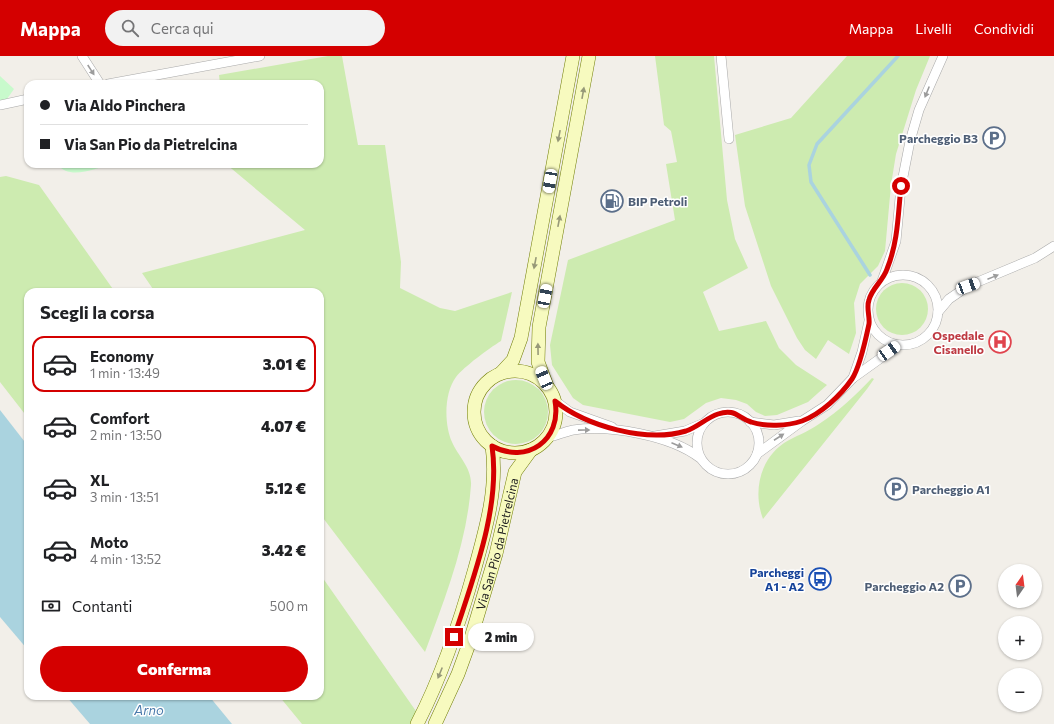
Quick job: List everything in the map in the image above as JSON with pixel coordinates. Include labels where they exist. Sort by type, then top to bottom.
[{"type":"main road","points":[[573,56],[521,338],[513,360],[501,373],[490,380],[481,389],[474,407],[476,426],[483,437],[492,446],[511,453],[531,450],[546,438],[554,424],[556,408],[555,401],[547,386],[538,362],[539,327],[589,56]]},
{"type":"main road","points":[[501,373],[513,371],[526,372],[538,378],[547,386]]},
{"type":"main road","name":"Via San Pio da Pietrelcina","points":[[417,724],[435,686],[454,637],[490,512],[494,475],[492,446]]},
{"type":"main road","name":"Via San Pio da Pietrelcina","points":[[435,724],[458,674],[470,642],[496,554],[512,479],[519,463],[531,450]]},
{"type":"street","points":[[82,56],[97,80]]},
{"type":"street","points":[[130,80],[260,56]]},
{"type":"street","points":[[721,56],[729,139]]},
{"type":"street","points":[[882,281],[896,241],[901,186],[910,141],[919,110],[942,56]]},
{"type":"street","points":[[0,106],[24,100]]},
{"type":"street","points":[[869,321],[880,336],[889,342],[899,345],[913,344],[926,337],[933,329],[938,312],[949,299],[968,286],[1036,258],[1054,246]]},
{"type":"street","points":[[853,378],[862,352],[869,321],[867,310],[869,299],[874,288],[882,281],[893,276],[904,274],[921,279],[930,286],[935,296],[938,312]]},
{"type":"street","points":[[546,438],[573,430],[623,431],[652,436],[683,447],[701,458],[715,472],[732,474],[740,472],[749,466],[757,454],[802,421],[827,405],[853,378],[899,345]]},
{"type":"street","points":[[555,401],[566,410],[579,416],[623,431]]},
{"type":"street","points":[[701,458],[697,450],[699,431],[704,423],[710,418],[723,413],[738,414],[750,422],[767,425],[782,425],[802,421]]},
{"type":"street","points":[[750,422],[757,434],[757,454]]},
{"type":"street","points":[[652,436],[677,433],[704,423]]},
{"type":"green space","points":[[328,56],[342,56],[358,145],[385,145],[401,262],[400,288],[440,308],[455,311],[512,292],[501,341],[465,368],[456,377],[449,391],[446,409],[449,435],[467,468],[471,479],[469,507],[454,570],[425,652],[324,519],[324,288],[152,288],[142,273],[305,230],[231,168],[324,168],[324,80],[220,80],[219,75]]},
{"type":"green space","points":[[655,56],[714,56],[727,200],[735,239],[748,268],[703,292],[719,331],[766,321],[779,348],[796,365],[827,385],[808,402],[777,415],[765,416],[756,412],[747,404],[736,400],[721,398],[706,403],[684,419],[670,422],[583,405],[573,398],[552,365],[550,345],[568,260],[675,220],[666,164],[677,162],[671,131],[664,125]]},
{"type":"green space","points":[[847,56],[930,56],[916,90],[896,154],[891,185],[885,251],[878,266],[860,284],[854,303],[856,333],[849,354],[828,340],[816,359],[805,350],[797,338],[771,286],[745,206],[735,135],[791,118]]},
{"type":"green space","points":[[0,76],[14,89],[0,109]]},
{"type":"green space","points":[[61,168],[98,168],[76,173]]},
{"type":"green space","points":[[6,176],[39,185],[112,288],[24,288],[24,413],[0,382],[0,177]]},
{"type":"green space","points":[[897,283],[907,283],[921,290],[928,304],[928,314],[921,328],[907,335],[897,335],[887,331],[880,324],[876,314],[876,304],[880,294],[887,287]]},
{"type":"green space","points":[[872,378],[874,379],[867,389],[763,519],[760,509],[759,488],[760,478],[769,458],[784,443],[815,427],[833,414]]},
{"type":"green space","points":[[516,380],[534,386],[542,394],[548,412],[542,430],[534,438],[516,444],[498,438],[490,430],[484,412],[490,394],[498,386]]},
{"type":"green space","points":[[324,580],[425,724],[302,724],[282,700],[324,700]]},
{"type":"water","points":[[0,410],[24,441],[24,645],[0,617]]},
{"type":"water","name":"Arno","points":[[69,700],[212,700],[232,724],[90,724]]},
{"type":"waterway","points":[[870,275],[811,182],[809,165],[817,144],[898,56]]},
{"type":"place","name":"Parcheggio B3","points":[[994,138]]},
{"type":"place","name":"BIP Petroli","points":[[612,201]]},
{"type":"place","name":"Ospedale Cisanello","points":[[1000,342]]},
{"type":"place","name":"Parcheggio A1","points":[[896,489]]},
{"type":"place","name":"Parcheggi A1 - A2","points":[[820,579]]},
{"type":"place","name":"Parcheggio A2","points":[[960,586]]},
{"type":"route","points":[[454,637],[490,512],[494,488],[495,465],[492,446],[504,452],[511,453],[524,452],[537,447],[551,432],[556,416],[555,401],[566,410],[590,420],[623,431],[652,436],[677,433],[692,429],[710,418],[723,413],[738,414],[750,422],[767,425],[782,425],[802,421],[817,412],[832,401],[853,378],[866,337],[869,321],[867,310],[869,299],[874,288],[882,281],[896,241],[901,186]]}]
